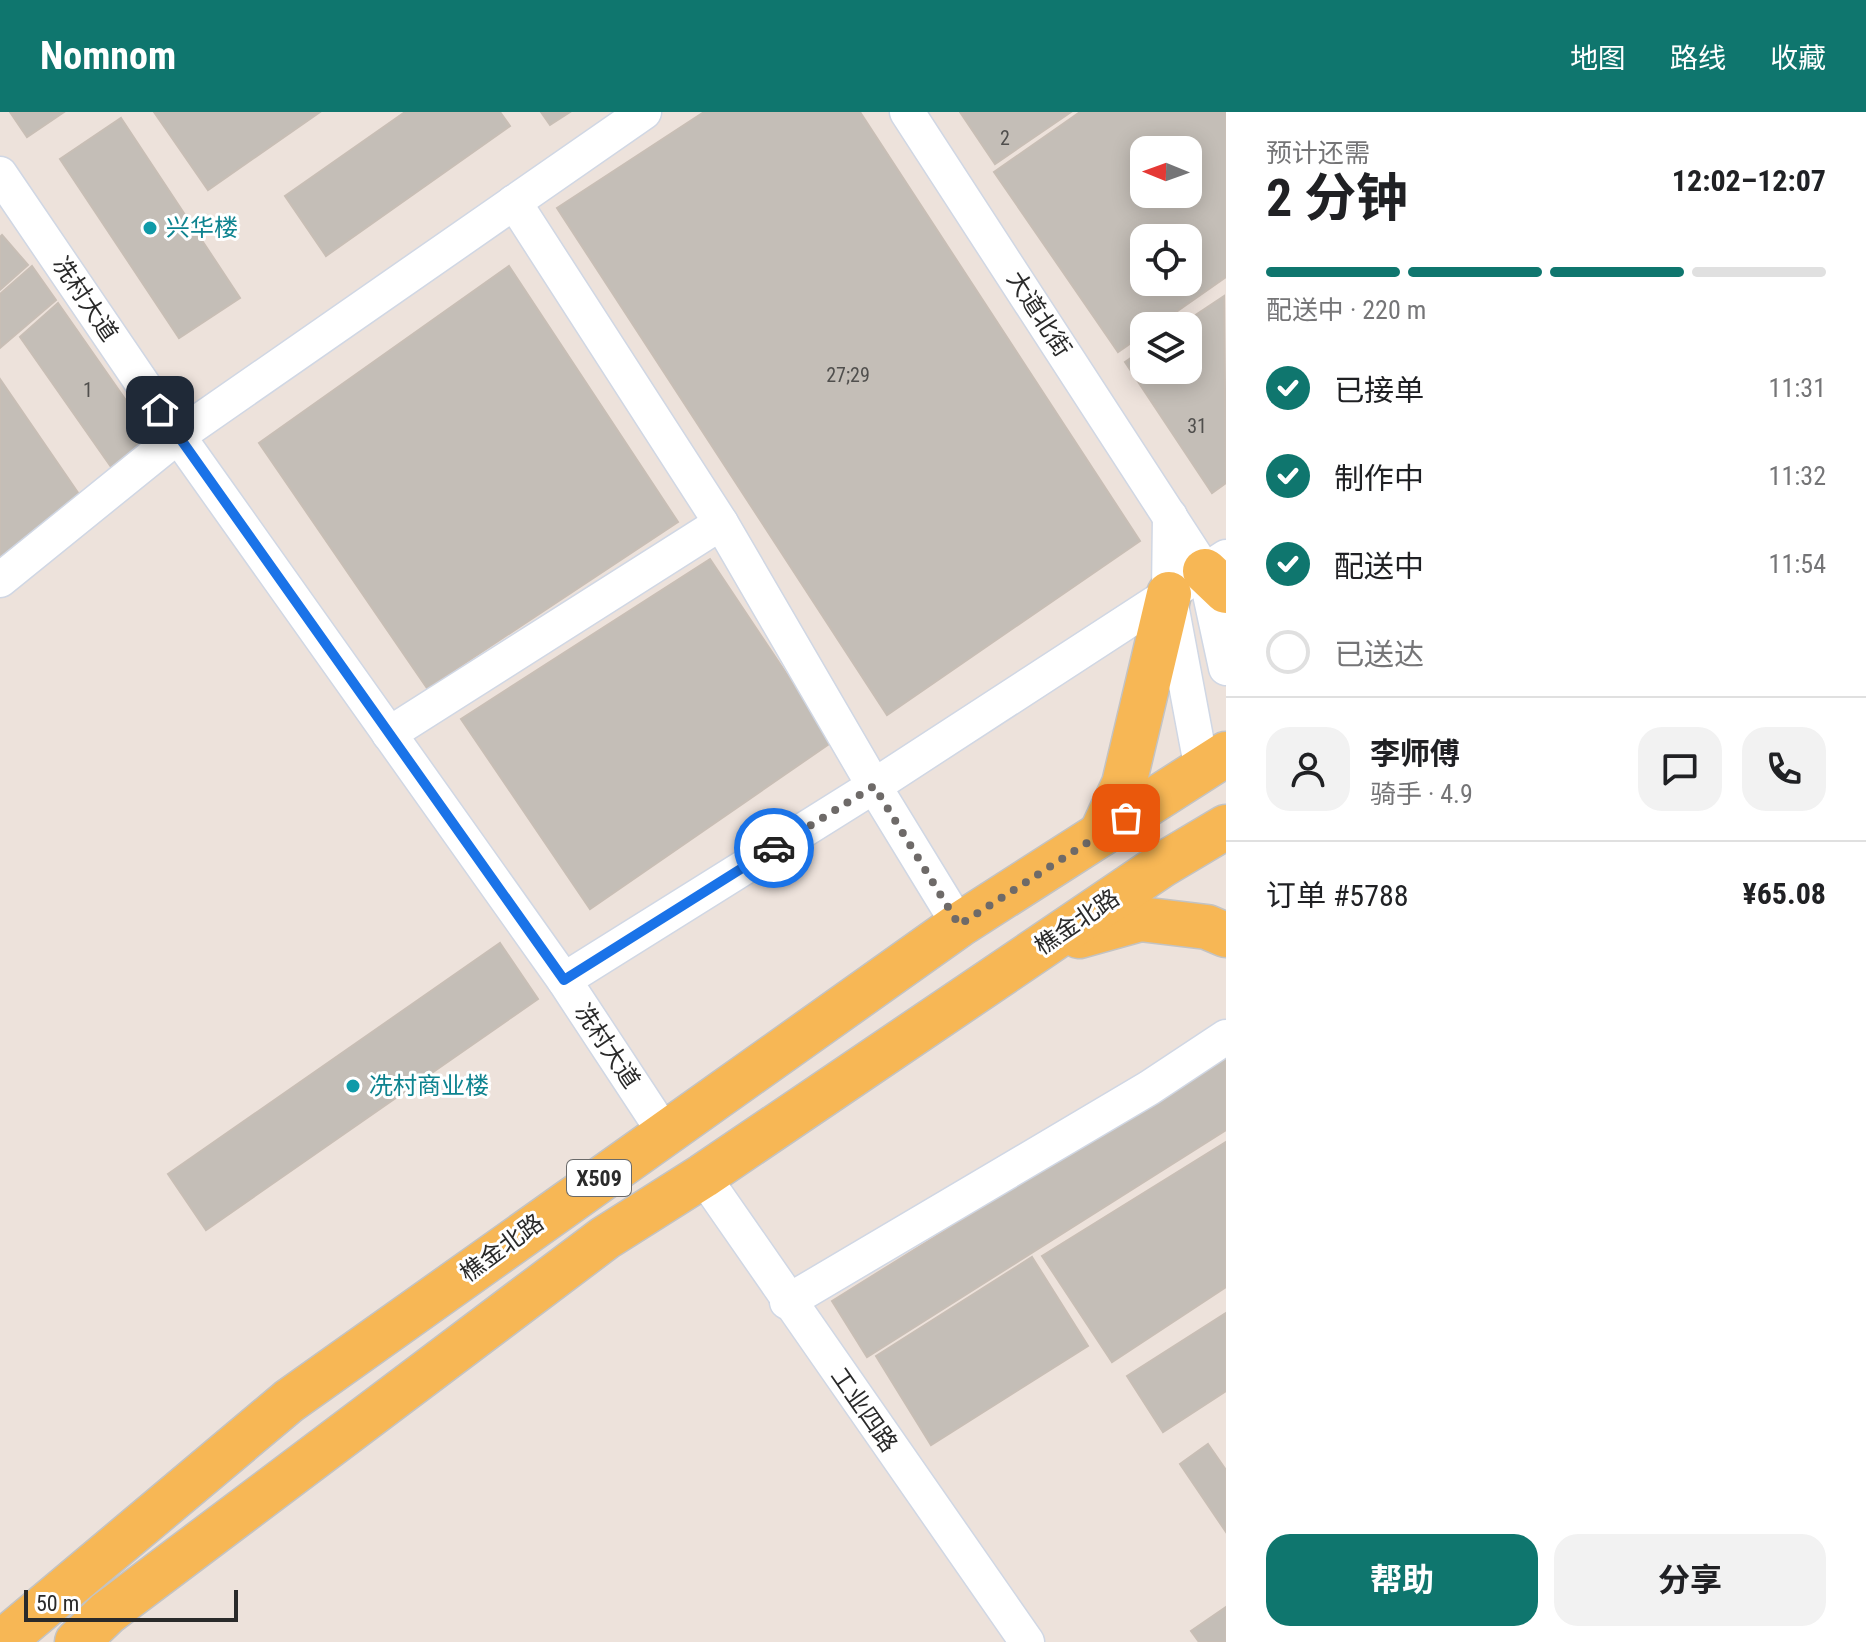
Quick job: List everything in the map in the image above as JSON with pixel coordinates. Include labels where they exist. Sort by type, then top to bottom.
[{"type":"main road","points":[[1101,834],[1124,784],[1169,594]]},
{"type":"main road","points":[[1214,762],[1224,833]]},
{"type":"main road","name":"樵金北路","points":[[2,1642],[87,1567],[289,1401],[959,925],[1214,762]]},
{"type":"main road","name":"樵金北路","points":[[77,1642],[107,1613],[605,1238],[703,1176],[1038,948],[1224,833]]},
{"type":"main road","points":[[1038,948],[1140,919],[1207,927],[1226,935]]},
{"type":"street","points":[[0,580],[178,436],[644,112]]},
{"type":"street","name":"大道北街","points":[[907,112],[1170,516],[1219,573],[1226,668]]},
{"type":"street","name":"冼村大道","points":[[0,174],[178,436],[564,980],[664,1132]]},
{"type":"street","points":[[514,202],[721,523],[959,925]]},
{"type":"street","points":[[1170,516],[1169,594],[1214,762]]},
{"type":"street","points":[[389,734],[721,523]]},
{"type":"street","points":[[564,980],[874,786],[1169,594],[1219,573]]},
{"type":"street","points":[[787,1302],[1149,1088],[1226,1037]]},
{"type":"street","name":"工业四路","points":[[703,1176],[787,1302],[1027,1642]]},
{"type":"building","points":[[10,112],[64,112],[27,137]]},
{"type":"building","points":[[154,112],[320,112],[208,190]]},
{"type":"building","points":[[405,112],[500,112],[510,126],[326,256],[285,196]]},
{"type":"building","points":[[541,112],[570,112],[550,125]]},
{"type":"building","points":[[704,112],[860,112],[1140,541],[887,715],[557,208]]},
{"type":"building","points":[[960,112],[1071,112],[995,164]]},
{"type":"building","points":[[1080,112],[1226,112],[1226,277],[1202,294],[1202,224],[1130,224],[1130,296],[1199,296],[1176,312],[1130,312],[1130,344],[1118,352],[994,172]]},
{"type":"building","name":"兴华楼","points":[[121,118],[240,298],[179,338],[60,159]]},
{"type":"building","points":[[2,235],[28,265],[0,290],[0,237]]},
{"type":"building","points":[[32,266],[56,300],[0,348],[0,294]]},
{"type":"building","points":[[509,266],[678,522],[427,688],[259,443]]},
{"type":"building","points":[[1224,296],[1226,483],[1212,493],[1140,384],[1202,384],[1200,312]]},
{"type":"building","points":[[58,303],[155,442],[114,471],[20,337]]},
{"type":"building","points":[[0,379],[81,497],[0,570]]},
{"type":"building","points":[[710,559],[832,742],[590,909],[461,719]]},
{"type":"building","name":"冼村商业楼","points":[[500,943],[538,999],[206,1230],[168,1174]]},
{"type":"building","points":[[1226,1056],[1226,1130],[867,1357],[832,1301]]},
{"type":"building","points":[[1226,1142],[1226,1287],[1112,1362],[1042,1256]]},
{"type":"building","points":[[1032,1257],[1088,1346],[931,1445],[876,1356]]},
{"type":"building","points":[[1226,1313],[1226,1391],[1163,1432],[1127,1376]]},
{"type":"building","points":[[1208,1444],[1226,1470],[1226,1532],[1180,1464]]},
{"type":"building","points":[[1226,1607],[1226,1642],[1199,1642],[1191,1631]]},
{"type":"way so far","points":[[774,848],[874,786],[959,925],[1126,818]]},
{"type":"place","name":"兴华楼","points":[[150,228]]},
{"type":"place","name":"冼村商业楼","points":[[353,1086]]},
{"type":"route","points":[[160,410],[564,980],[774,848]]}]
